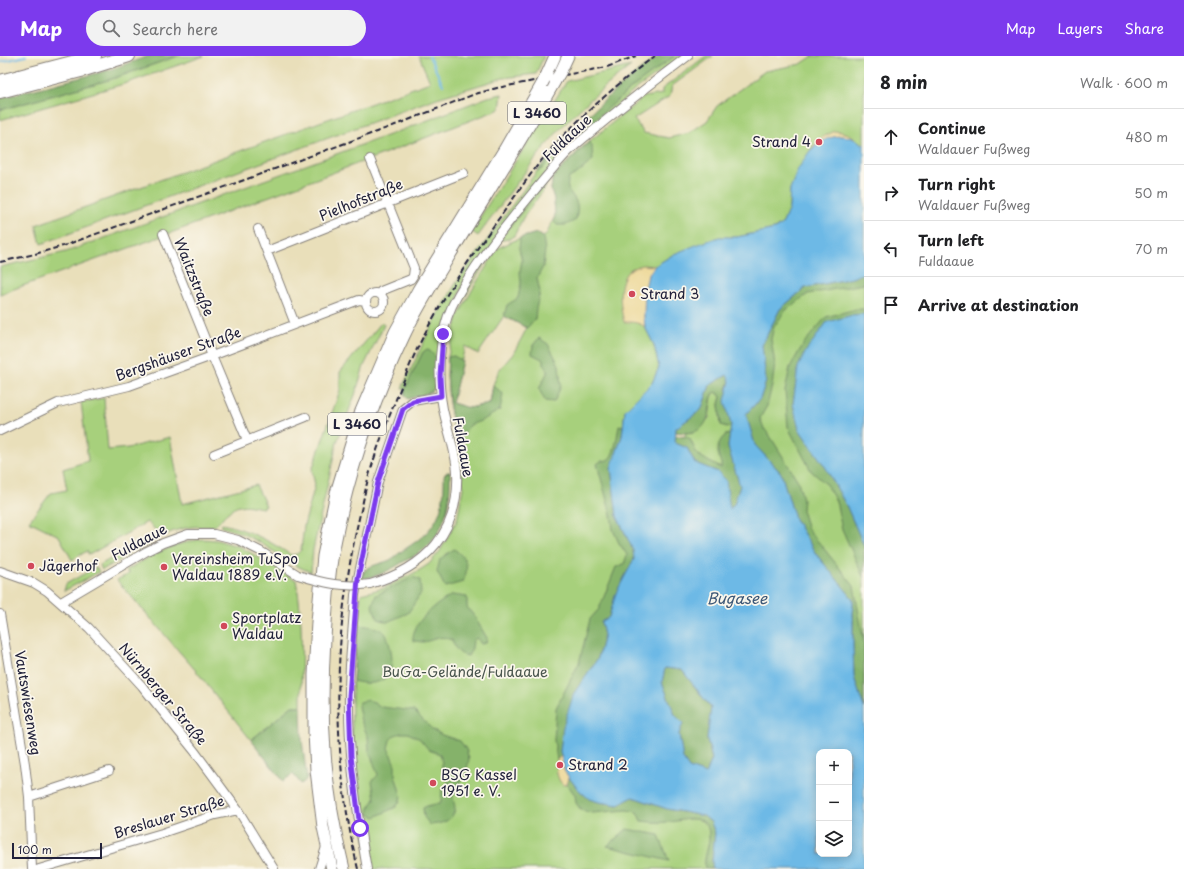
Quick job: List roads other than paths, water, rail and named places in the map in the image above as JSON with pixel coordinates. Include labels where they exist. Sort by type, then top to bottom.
[{"type":"highway","points":[[0,81],[94,56]]},
{"type":"highway","points":[[0,92],[81,71],[129,56]]},
{"type":"main road","name":"L 3460","points":[[344,869],[333,825],[325,768],[323,680],[333,555],[346,494],[371,412],[404,336],[430,289],[531,124],[551,78],[555,56]]},
{"type":"main road","name":"L 3460","points":[[332,869],[326,847],[316,770],[314,733],[314,675],[323,556],[336,493],[362,411],[396,332],[418,290],[504,150],[542,84],[561,71],[568,56]]},
{"type":"street","name":"Fuldaaue","points":[[61,602],[147,551],[170,540],[188,534],[214,534],[238,540],[260,551],[298,575],[315,581],[335,585],[358,586],[370,584],[394,576],[429,554],[448,524],[455,503],[457,470],[443,409],[440,377],[442,347],[446,322],[452,306],[493,241],[568,152],[641,91],[688,56]]},
{"type":"street","points":[[366,301],[367,307],[370,310],[379,310],[384,304],[383,297],[380,294],[382,291],[411,279],[414,272],[414,268],[370,159]]},
{"type":"street","name":"Pielhofstraße","points":[[267,251],[464,173]]},
{"type":"street","points":[[258,229],[295,324]]},
{"type":"street","name":"Waitzstraße","points":[[163,234],[212,356],[248,440]]},
{"type":"street","name":"Bergshäuser Straße","points":[[0,431],[58,403],[129,386],[359,300],[366,301],[367,297],[371,294],[380,294]]},
{"type":"street","points":[[367,869],[354,789],[351,756],[349,703],[355,595],[378,482],[403,409],[413,401],[441,396]]},
{"type":"street","points":[[214,454],[306,417]]},
{"type":"street","name":"Nürnberger Straße","points":[[0,571],[34,583],[47,591],[89,628],[142,686],[196,753],[238,810],[274,869]]},
{"type":"street","name":"Vautswiesenweg","points":[[0,614],[2,636],[25,764],[29,797],[32,869]]},
{"type":"street","points":[[29,797],[109,771]]},
{"type":"street","name":"Breslauer Straße","points":[[39,869],[162,833],[215,815],[238,810]]},
{"type":"street","points":[[319,869],[326,847]]},
{"type":"water","name":"Bugasee","points":[[839,136],[849,137],[864,145],[864,273],[852,278],[805,288],[780,309],[762,345],[766,381],[760,399],[746,414],[755,445],[781,473],[795,519],[816,554],[853,599],[854,677],[864,708],[864,869],[713,869],[712,862],[715,833],[711,822],[704,816],[667,809],[633,797],[618,805],[599,802],[589,799],[577,788],[565,772],[560,751],[563,727],[574,693],[598,658],[604,635],[601,622],[609,617],[616,593],[634,559],[633,550],[617,516],[611,468],[622,436],[625,410],[652,383],[659,367],[654,345],[645,327],[645,289],[648,275],[655,266],[674,254],[696,245],[719,237],[737,237],[775,229],[783,223],[789,208],[790,189],[798,169],[809,152],[817,144],[829,138]],"holes":[[[727,375],[730,381],[725,401],[731,425],[728,447],[740,486],[734,504],[730,509],[726,480],[718,472],[695,463],[687,448],[675,443],[676,428],[701,410],[710,385]],[[665,668],[682,670],[711,708],[707,739],[712,759],[706,774],[689,768],[683,759],[679,734],[683,723],[675,715],[662,682]]]},
{"type":"water","points":[[864,314],[864,546],[847,507],[826,468],[799,429],[793,404],[798,367],[806,351],[827,322],[853,315]]},
{"type":"waterway","points":[[0,62],[26,56]]},
{"type":"waterway","points":[[429,56],[443,85]]},
{"type":"railway","points":[[0,262],[63,246],[398,124],[475,94],[497,88],[607,67],[636,56]]},
{"type":"railway","points":[[358,869],[349,825],[339,736],[338,691],[340,646],[344,602],[351,558],[368,480],[381,438],[419,345],[456,280],[489,232],[538,164],[564,135],[601,99],[655,56]]},
{"type":"place","name":"Strand 4","points":[[819,142]]},
{"type":"place","name":"Strand 3","points":[[632,294]]},
{"type":"place","name":"Jägerhof","points":[[31,566]]},
{"type":"place","name":"Vereinsheim TuSpo Waldau 1889 e.V.","points":[[164,567]]},
{"type":"place","name":"Sportplatz Waldau","points":[[224,626]]},
{"type":"place","name":"Strand 2","points":[[560,765]]},
{"type":"place","name":"BSG Kassel 1951 e. V.","points":[[433,783]]},
{"type":"park label","name":"BuGa-Gelände/Fuldaaue","points":[[465,672]]}]
